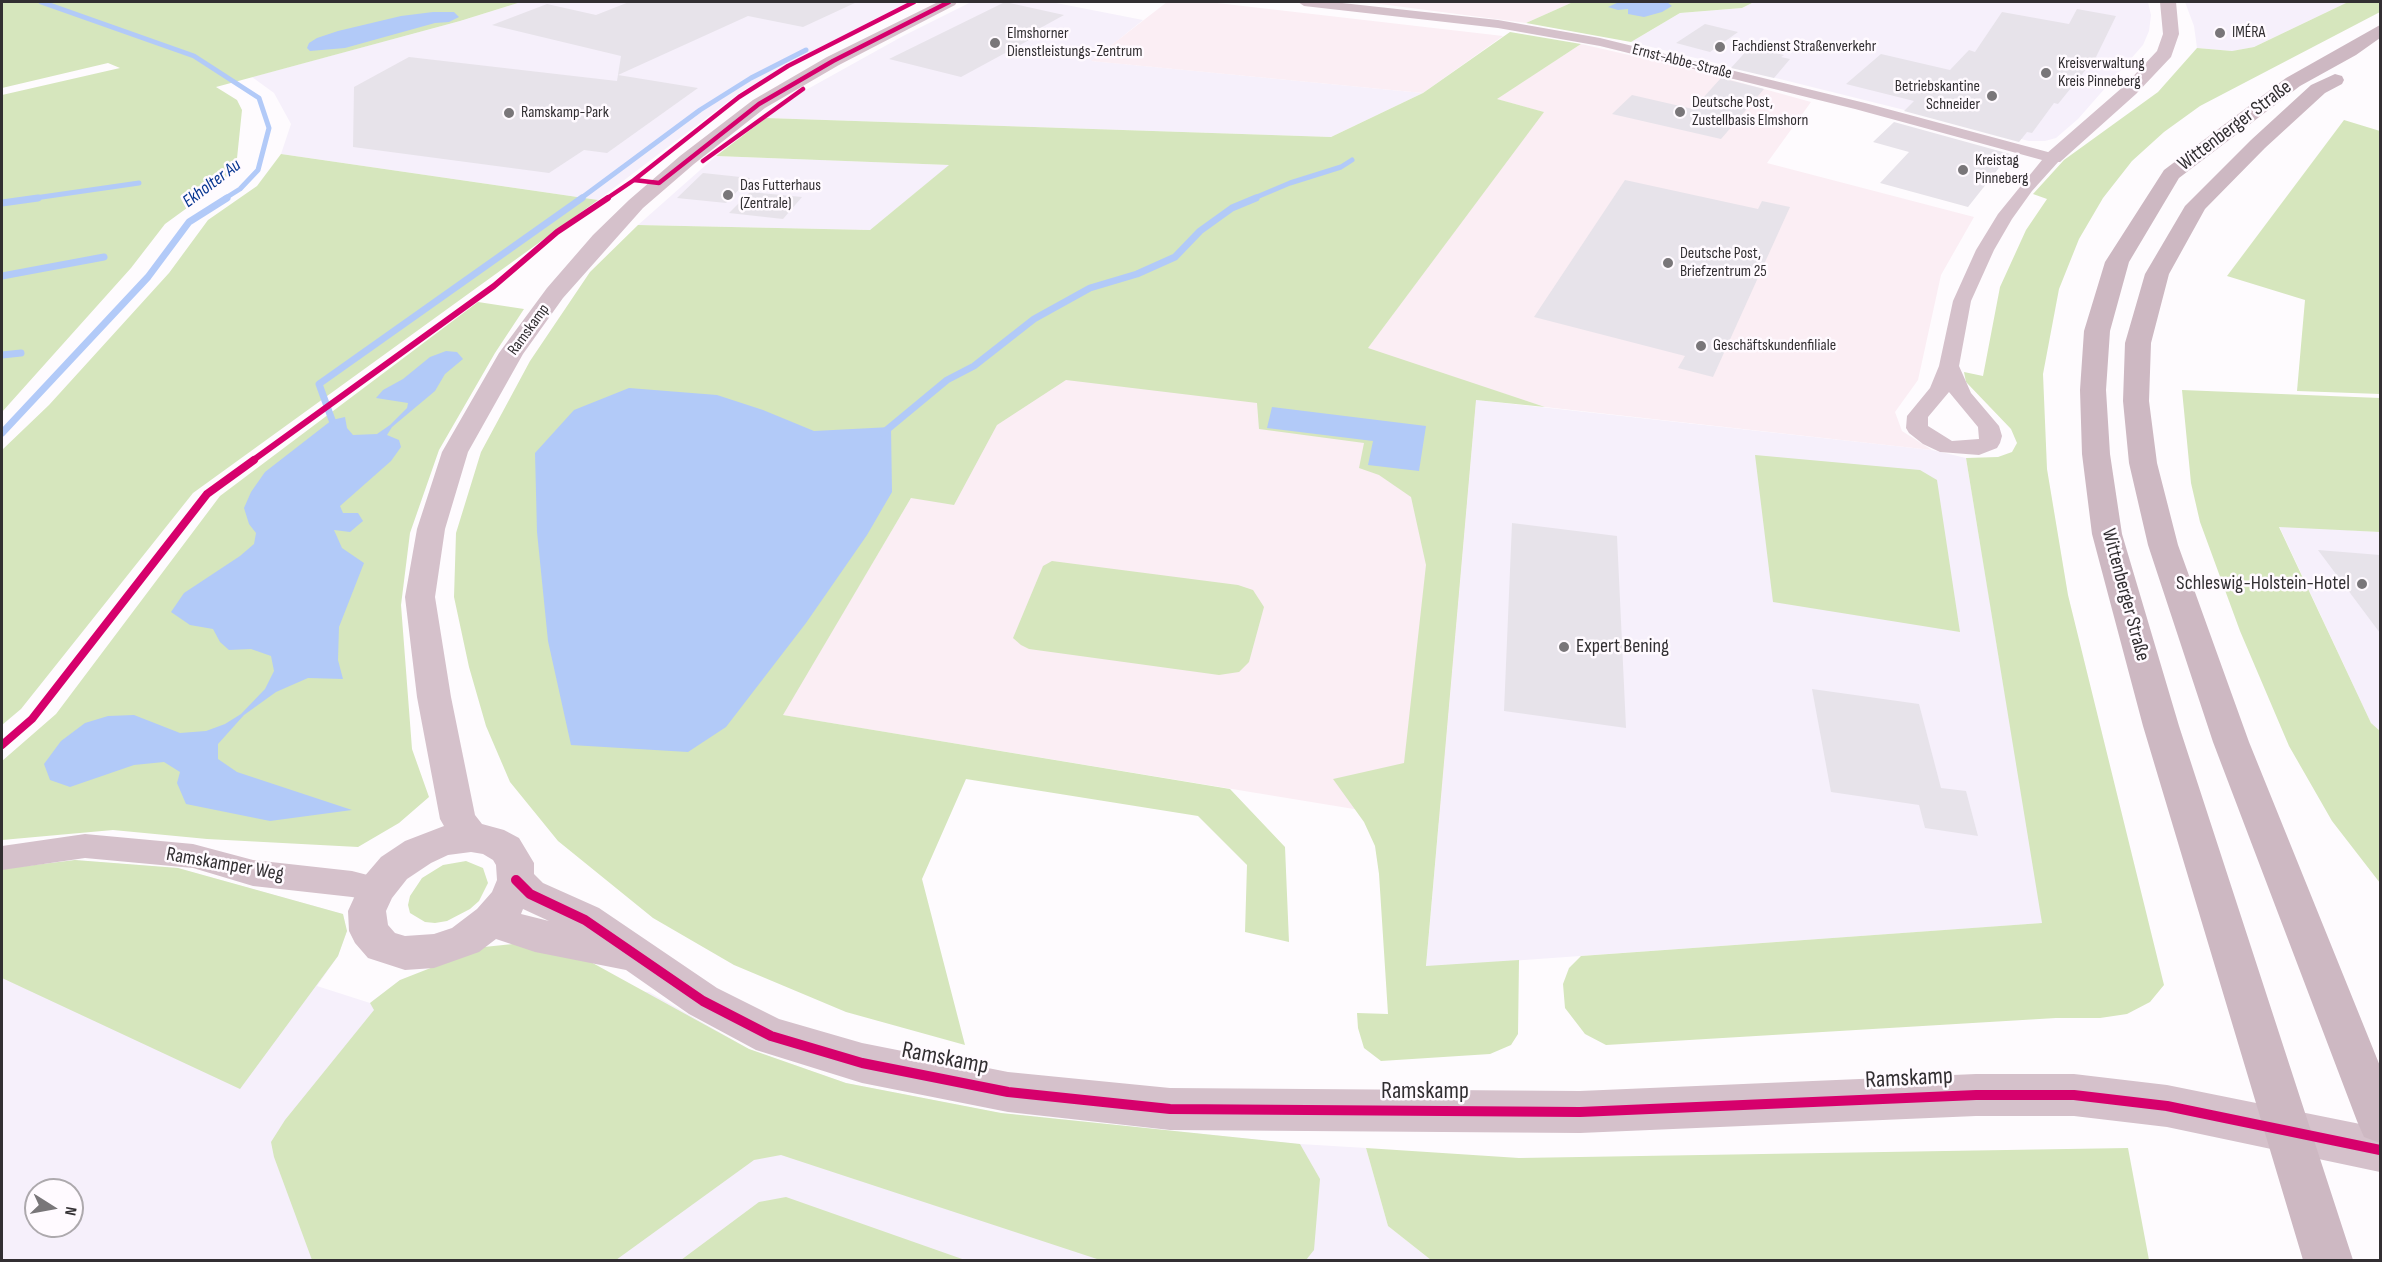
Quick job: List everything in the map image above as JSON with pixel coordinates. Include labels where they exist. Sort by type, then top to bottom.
[{"type":"main road","name":"Wittenberger Straße","points":[[2328,1260],[2161,726],[2107,534],[2096,454],[2093,390],[2097,331],[2117,262],[2171,174],[2293,82],[2349,51],[2380,30]]},
{"type":"main road","name":"Wittenberger Straße","points":[[2380,53],[2318,89],[2258,144],[2196,206],[2157,274],[2138,343],[2136,401],[2143,463],[2163,545],[2231,742],[2380,1120]]},
{"type":"street","name":"Ramskamp","points":[[471,837],[458,819],[434,697],[420,597],[431,529],[455,452],[511,352],[555,293],[601,240],[636,204],[687,160],[759,104],[833,61],[949,2]]},
{"type":"street","name":"Ernst-Abbe-Straße","points":[[1304,2],[1488,22],[1600,42],[1860,106],[2053,158]]},
{"type":"street","points":[[1949,366],[1962,301],[1985,250],[2020,195],[2053,158],[2130,90],[2165,53],[2171,34],[2168,2]]},
{"type":"street","points":[[471,837],[491,840],[506,849],[515,863],[516,880],[508,901],[491,921],[465,940],[434,951],[405,953],[382,946],[369,931],[367,911],[376,889],[394,868],[418,852],[444,841],[471,837]]},
{"type":"street","name":"Ramskamper Weg","points":[[2,858],[85,846],[193,856],[253,873],[352,884],[376,889]]},
{"type":"street","name":"Ramskamp","points":[[516,880],[530,894],[585,920],[703,1001],[771,1036],[862,1063],[1008,1092],[1170,1109],[1569,1112],[1976,1095],[2074,1095],[2167,1106],[2380,1150]]},
{"type":"street","name":"Ramskamp","points":[[491,921],[535,935],[638,957]]},
{"type":"shaded area","points":[[521,2],[909,2],[820,47],[742,91],[598,200],[281,154],[291,124],[274,93],[252,77],[460,21]]},
{"type":"shaded area","points":[[971,2],[1051,2],[1143,20],[1092,61],[1423,93],[1331,137],[766,118],[804,91],[903,36]]},
{"type":"shaded area","points":[[1167,2],[1217,3],[1503,36],[1423,93],[1091,61]]},
{"type":"shaded area","points":[[1365,2],[1573,2],[1526,23]]},
{"type":"shaded area","points":[[1754,2],[2148,2],[2151,15],[2149,31],[2143,45],[2078,119],[2056,138],[2029,141],[1631,42],[1680,13],[1742,8]]},
{"type":"shaded area","points":[[2185,2],[2348,2],[2254,47],[2232,51],[2197,48],[2194,26]]},
{"type":"shaded area","points":[[1581,44],[1699,71],[1811,102],[1767,163],[1974,217],[1941,275],[1918,380],[1895,412],[1902,431],[1932,450],[1545,407],[1367,349],[1543,112],[1496,99]]},
{"type":"shaded area","points":[[716,156],[950,165],[870,230],[638,225]]},
{"type":"shaded area","points":[[1040,350],[1476,400],[1439,823],[782,715],[911,498]]},
{"type":"shaded area","points":[[1476,400],[1932,450],[1966,458],[2043,923],[1426,967]]},
{"type":"shaded area","points":[[2279,526],[2380,532],[2380,731],[2371,723]]},
{"type":"shaded area","points":[[75,860],[178,868],[343,914],[347,931],[338,956],[317,986],[370,1003],[400,980],[649,992],[749,1049],[846,1083],[1001,1113],[1300,1144],[1366,1148],[1388,1226],[1431,1260],[2,1260],[2,869]]},
{"type":"green space","points":[[2,2],[521,2],[460,21],[216,87],[237,100],[242,110],[236,168],[213,189],[165,224],[131,268],[2,412],[2,95],[120,68],[108,63],[2,88]]},
{"type":"green space","points":[[1573,2],[1754,2],[1742,8],[1680,13],[1631,42],[1526,23]]},
{"type":"green space","points":[[2348,2],[2380,2],[2380,12],[2200,106],[2164,132],[2132,161],[2103,198],[2079,239],[2059,289],[2043,374],[2047,469],[2068,595],[2164,985],[2150,1002],[2127,1014],[2100,1018],[2056,1018],[1606,1045],[1585,1034],[1565,1008],[1563,984],[1569,968],[1581,956],[2042,923],[1966,458],[1998,457],[2012,452],[2017,443],[2011,429],[1966,382],[1964,372],[1983,376],[2000,287],[2026,230],[2047,199],[2033,194],[2064,160],[2158,92],[2197,48],[2232,51],[2254,47]]},
{"type":"green space","points":[[1510,32],[1581,44],[1497,99],[1544,112],[1368,348],[1545,407],[1476,400],[1426,966],[1519,960],[1518,1034],[1511,1045],[1490,1054],[1381,1061],[1364,1048],[1358,1028],[1357,1013],[1388,1014],[1379,874],[1375,846],[1364,822],[1333,779],[1404,763],[1426,565],[1411,497],[1379,475],[1359,468],[1364,443],[1259,429],[1257,403],[1066,380],[997,425],[954,505],[911,498],[783,715],[1230,789],[1285,847],[1289,942],[1245,932],[1247,865],[1198,816],[966,779],[922,879],[965,1045],[846,1012],[734,965],[653,918],[558,841],[510,782],[486,726],[469,667],[454,597],[456,533],[481,452],[530,361],[590,272],[638,225],[870,230],[949,165],[716,156],[766,118],[1331,137],[1423,93]]},
{"type":"green space","points":[[2344,120],[2380,131],[2380,394],[2297,391],[2305,300],[2227,276]]},
{"type":"green space","points":[[281,154],[598,200],[193,493],[21,709],[2,725],[2,450],[49,405],[169,273],[208,220],[257,186]]},
{"type":"green space","points":[[478,302],[524,309],[495,353],[439,450],[410,533],[401,605],[412,749],[429,797],[399,823],[358,847],[207,839],[113,830],[2,840],[2,761],[56,714],[220,496]]},
{"type":"green space","points":[[2182,390],[2380,398],[2380,532],[2279,527],[2371,723],[2380,731],[2380,883],[2332,821],[2289,746],[2240,631],[2200,522],[2191,483]]},
{"type":"green space","points":[[1755,455],[1920,470],[1937,480],[1960,632],[1773,602]]},
{"type":"green space","points":[[1052,561],[1238,585],[1253,590],[1264,607],[1249,662],[1239,672],[1219,675],[1029,649],[1021,645],[1013,638],[1043,566]]},
{"type":"green space","points":[[75,860],[178,868],[343,914],[347,931],[338,956],[240,1089],[2,978],[2,869]]},
{"type":"green space","points":[[466,861],[483,868],[488,883],[479,901],[470,909],[447,921],[425,922],[410,913],[408,905],[410,896],[422,878],[443,865]]},
{"type":"green space","points":[[513,944],[589,961],[749,1049],[846,1083],[1001,1113],[1300,1144],[1320,1179],[1314,1250],[1306,1260],[1100,1260],[781,1155],[754,1160],[616,1260],[312,1260],[274,1157],[271,1142],[285,1120],[374,1010],[370,1003],[400,980],[484,947]]},
{"type":"green space","points":[[1366,1148],[1519,1158],[2128,1148],[2149,1260],[1431,1260],[1388,1226]]},
{"type":"green space","points":[[786,1197],[965,1260],[681,1260],[759,1202]]},
{"type":"water","points":[[1619,2],[1667,2],[1672,6],[1662,12],[1644,17],[1628,14],[1628,9],[1618,10],[1608,7]]},
{"type":"water","points":[[454,12],[459,17],[449,22],[435,23],[345,48],[310,51],[307,48],[309,43],[317,38],[338,31],[401,16]]},
{"type":"water","points":[[446,351],[457,352],[463,359],[445,374],[435,391],[392,427],[387,435],[399,440],[401,447],[391,461],[340,506],[343,513],[358,513],[363,521],[350,532],[334,530],[342,548],[364,563],[339,627],[338,660],[343,679],[308,678],[276,692],[244,715],[218,744],[218,759],[237,772],[352,810],[270,821],[186,804],[177,783],[180,772],[164,762],[134,765],[70,787],[50,780],[44,764],[61,741],[85,723],[108,716],[134,715],[180,733],[206,731],[225,724],[241,714],[265,689],[274,671],[271,656],[251,649],[229,650],[220,642],[213,629],[190,625],[171,612],[184,593],[240,556],[254,544],[256,533],[249,524],[244,508],[251,492],[265,472],[332,420],[345,417],[347,428],[353,435],[377,434],[407,408],[408,403],[376,398],[383,390],[403,379],[430,357]]},
{"type":"water","points":[[629,388],[717,395],[763,410],[814,431],[891,427],[892,492],[867,535],[806,623],[726,727],[688,752],[571,745],[548,641],[537,532],[535,453],[574,410]]},
{"type":"water","points":[[1272,407],[1426,426],[1419,471],[1368,465],[1373,441],[1267,428]]},
{"type":"building","name":"Ramskamp-Park","points":[[629,2],[857,2],[803,27],[748,16],[618,75],[698,88],[607,153],[584,150],[549,173],[353,147],[354,87],[409,57],[617,81],[621,56],[492,25],[547,4],[596,15]]},
{"type":"building","name":"Elmshorner Dienstleistungs-Zentrum","points":[[1005,2],[1064,15],[1024,37],[1031,39],[961,77],[889,59]]},
{"type":"building","points":[[2077,9],[2116,16],[2096,57],[2058,104],[2054,103],[2032,133],[2027,132],[2019,142],[1904,111],[1914,101],[1846,84],[1881,54],[1950,70],[1969,50],[1975,52],[2002,12],[2069,24]]},
{"type":"building","points":[[1705,24],[1738,32],[1710,52],[1676,43]]},
{"type":"building","points":[[1750,47],[1784,55],[1781,57],[1790,59],[1774,78],[1731,68]]},
{"type":"building","name":"Deutsche Post, Zustellbasis Elmshorn","points":[[1721,78],[1764,89],[1721,139],[1612,114],[1632,95],[1693,109]]},
{"type":"building","name":"Kreistag Pinneberg","points":[[1894,122],[2010,154],[1968,207],[1880,183],[1909,152],[1873,142]]},
{"type":"building","points":[[703,173],[750,178],[726,203],[677,198]]},
{"type":"building","name":"Deutsche Post, Briefzentrum 25","points":[[1625,180],[1758,209],[1762,201],[1790,207],[1713,377],[1678,368],[1685,356],[1534,317]]},
{"type":"building","points":[[750,192],[802,197],[783,219],[729,213]]},
{"type":"building","name":"Expert Bening","points":[[1512,523],[1617,536],[1626,728],[1504,711]]},
{"type":"building","name":"Schleswig-Holstein-Hotel","points":[[2318,550],[2380,555],[2380,633]]},
{"type":"building","points":[[1812,689],[1919,704],[1941,788],[1966,791],[1978,836],[1925,828],[1919,805],[1831,792]]},
{"type":"waterway","name":"Ekholter Au","points":[[41,2],[194,56],[259,98],[269,128],[258,170],[240,189],[224,199]]},
{"type":"waterway","points":[[580,199],[700,110],[751,78],[806,50]]},
{"type":"waterway","points":[[1252,199],[1290,183],[1341,167],[1352,160]]},
{"type":"waterway","points":[[28,199],[139,183]]},
{"type":"waterway","points":[[2,203],[38,198]]},
{"type":"waterway","name":"Ekholter Au","points":[[2,433],[148,277],[189,222],[227,198]]},
{"type":"waterway","points":[[332,420],[319,384],[582,198]]},
{"type":"waterway","points":[[883,433],[947,380],[974,366],[1034,319],[1090,288],[1137,274],[1175,257],[1200,231],[1232,208],[1256,198]]},
{"type":"waterway","points":[[2,276],[104,257]]},
{"type":"waterway","points":[[2,355],[21,353]]},
{"type":"cycle path","points":[[2,745],[32,719],[207,494],[494,286],[557,232],[634,180],[739,97],[788,66],[914,2]]},
{"type":"cycle path","points":[[634,180],[659,183],[759,104],[833,61],[949,2]]},
{"type":"cycle path","points":[[703,161],[803,89]]},
{"type":"cycle path","points":[[516,880],[530,894],[585,920],[703,1001],[771,1036],[862,1063],[1008,1092],[1170,1109],[1580,1112],[1976,1095],[2074,1095],[2167,1106],[2380,1150]]},
{"type":"place","name":"IMÉRA","points":[[2220,33]]},
{"type":"place","name":"Elmshorner Dienstleistungs-Zentrum","points":[[995,43]]},
{"type":"place","name":"Fachdienst Straßenverkehr","points":[[1720,47]]},
{"type":"place","name":"Kreisverwaltung Kreis Pinneberg","points":[[2046,73]]},
{"type":"place","name":"Betriebskantine Schneider","points":[[1992,96]]},
{"type":"place","name":"Deutsche Post, Zustellbasis Elmshorn","points":[[1680,112]]},
{"type":"place","name":"Ramskamp-Park","points":[[509,113]]},
{"type":"place","name":"Kreistag Pinneberg","points":[[1963,170]]},
{"type":"place","name":"Das Futterhaus (Zentrale)","points":[[728,195]]},
{"type":"place","name":"Deutsche Post, Briefzentrum 25","points":[[1668,263]]},
{"type":"place","name":"Geschäftskundenfiliale","points":[[1701,346]]},
{"type":"place","name":"Schleswig-Holstein-Hotel","points":[[2362,584]]},
{"type":"place","name":"Expert Bening","points":[[1564,647]]}]
